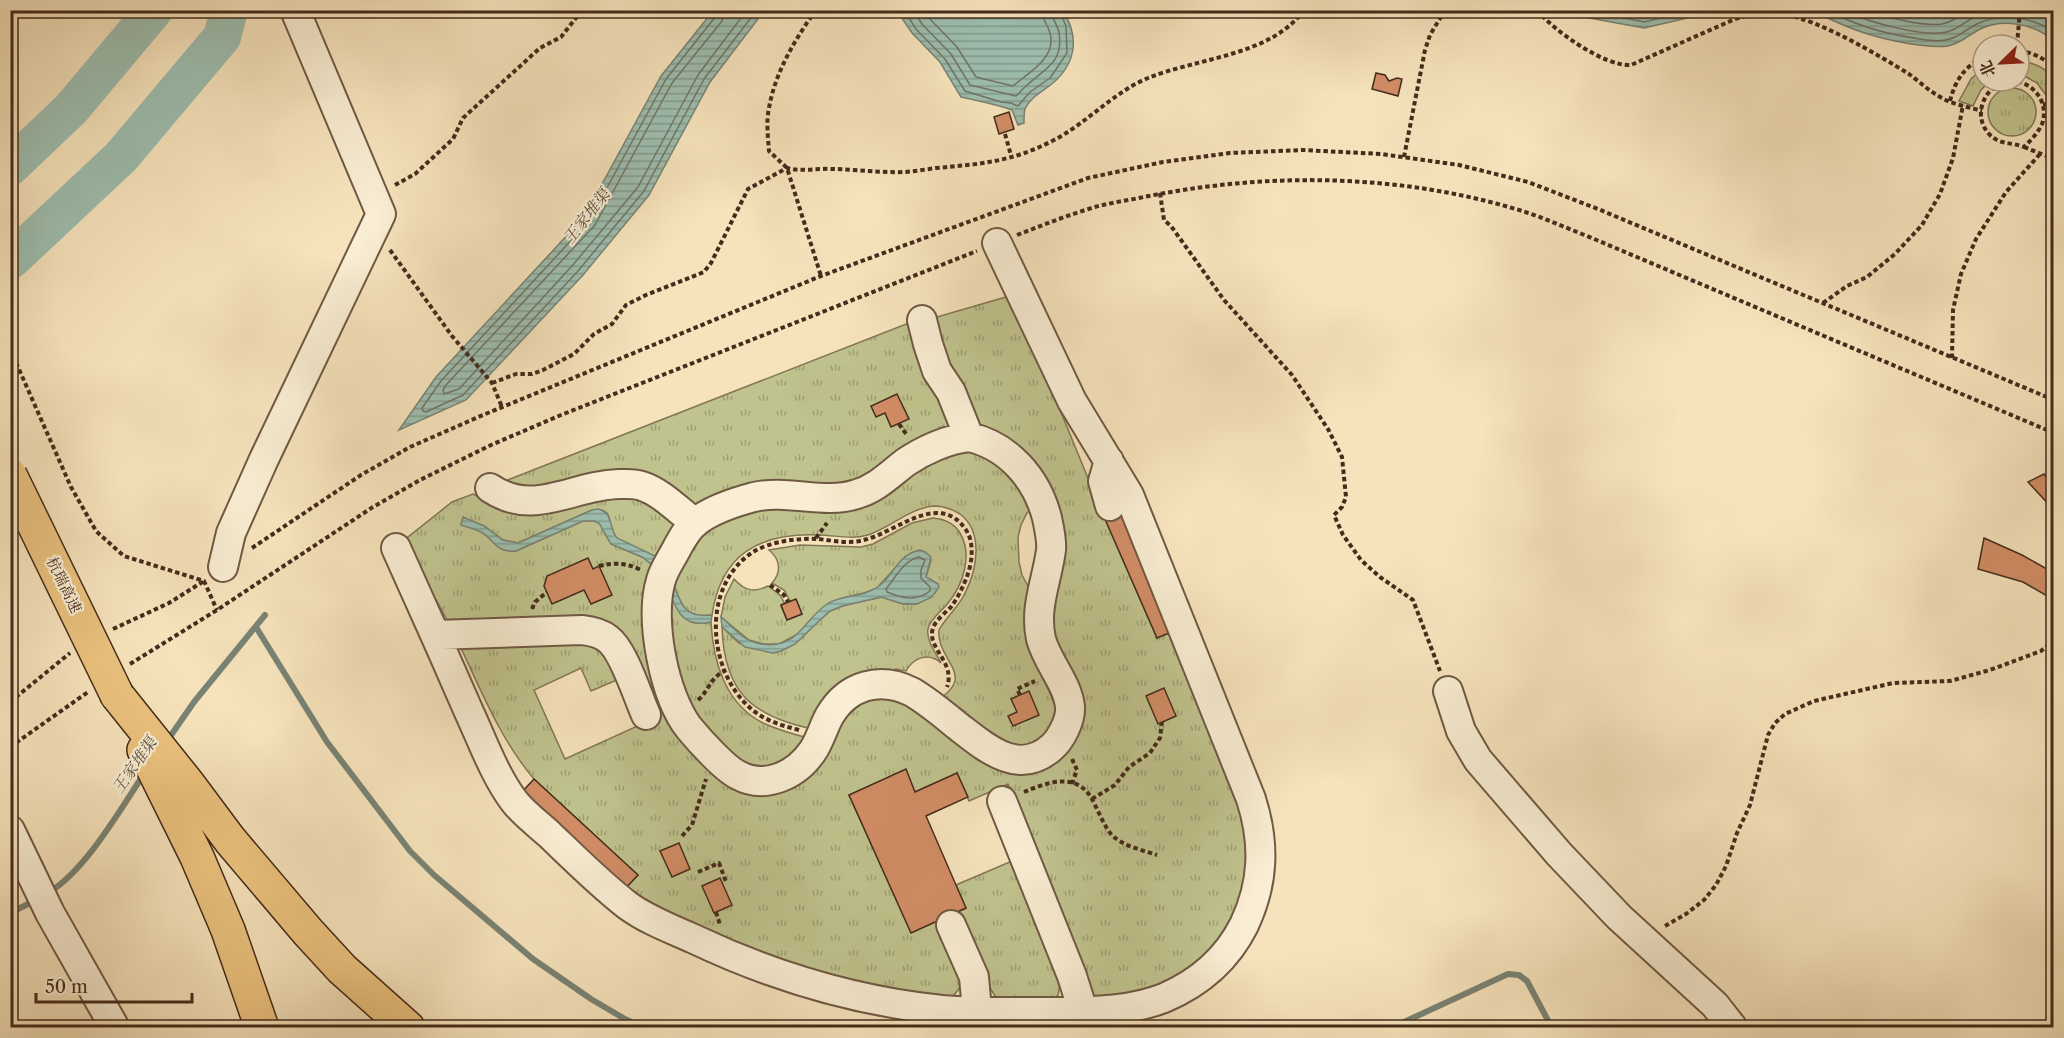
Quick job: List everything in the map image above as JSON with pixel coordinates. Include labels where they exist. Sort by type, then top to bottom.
[{"type":"highway","name":"杭瑞高速","points":[[10,475],[111,684]]},
{"type":"highway","points":[[111,684],[197,857],[228,930],[262,1028]]},
{"type":"highway","points":[[111,684],[230,840],[272,891],[342,969],[408,1028]]},
{"type":"street","points":[[214,574],[376,217],[295,10]]},
{"type":"street","points":[[396,548],[494,766],[514,801],[607,889],[631,908],[743,961],[807,983],[880,1001],[912,1006],[977,1011],[1011,1020],[1120,1009],[1161,999],[1181,990],[1215,966],[1229,950],[1249,915],[1260,876],[1262,857],[1257,819],[1130,495],[1072,401],[997,243]]},
{"type":"street","points":[[922,320],[937,371],[951,392],[969,437]]},
{"type":"street","points":[[969,437],[983,441],[1022,467],[1034,484],[1043,505],[1051,547],[1040,593],[1038,625],[1048,659],[1066,694],[1070,708],[1067,722],[1057,743],[1047,752],[1033,758],[1017,760],[989,750],[926,701],[900,686],[873,685],[846,694],[829,717],[814,750],[802,766],[770,781],[754,781],[738,776],[689,728],[678,708],[663,668],[657,637],[656,610],[661,579],[685,534],[695,523],[732,504],[766,495],[793,494],[832,498],[856,495],[879,485],[908,461],[924,452],[959,438],[969,437]]},
{"type":"street","points":[[1109,461],[1102,482],[1110,506]]},
{"type":"street","points":[[490,488],[511,500],[534,502],[592,487],[632,484],[643,486],[654,492],[695,523]]},
{"type":"street","points":[[435,635],[582,630],[596,632],[608,638],[618,649],[646,715]]},
{"type":"street","points":[[1448,691],[1461,731],[1478,760],[1559,854],[1619,917],[1715,1005],[1733,1028]]},
{"type":"street","points":[[494,766],[526,786]]},
{"type":"street","points":[[1002,801],[1072,976],[1083,1011]]},
{"type":"street","points":[[10,830],[50,913],[115,1028]]},
{"type":"street","points":[[951,925],[974,977],[977,1011]]},
{"type":"path","points":[[502,407],[492,383],[452,336],[376,217],[396,183],[415,174],[453,139],[463,118],[540,48],[561,37],[579,14],[600,10]]},
{"type":"path","points":[[816,10],[790,50],[769,108],[769,151],[787,168],[821,276]]},
{"type":"path","points":[[492,383],[516,374],[532,374],[574,354],[594,334],[612,324],[626,305],[704,272],[711,263],[748,189],[787,168],[894,172],[1012,159],[1054,140],[1145,79],[1172,69],[1235,53],[1266,41],[1286,29],[1304,10]]},
{"type":"path","points":[[1404,157],[1425,50],[1430,35],[1445,10]]},
{"type":"path","points":[[1537,10],[1554,28],[1568,38],[1614,64],[1622,66],[1631,65],[1743,17],[1768,13],[1789,13],[1857,44],[1950,101],[1982,111]]},
{"type":"path","points":[[2018,33],[2020,10]]},
{"type":"path","points":[[2031,54],[2053,66]]},
{"type":"path","points":[[1950,101],[1954,84],[1971,64]]},
{"type":"path","points":[[2024,147],[2041,126],[2044,116],[2039,95],[2031,88]]},
{"type":"path","points":[[1987,93],[1981,104],[1983,125],[1988,134],[1997,141],[2024,147],[2054,159]]},
{"type":"path","points":[[2043,105],[2054,102]]},
{"type":"path","points":[[1823,303],[1846,286],[1867,277],[1895,254],[1922,225],[1940,194],[1953,158],[1963,105]]},
{"type":"path","points":[[1005,134],[1012,159]]},
{"type":"path","points":[[108,632],[169,603],[361,475],[410,447],[502,407],[821,276],[1088,178],[1163,162],[1230,153],[1303,150],[1404,157],[1459,165],[1528,182],[1598,209],[2054,400]]},
{"type":"path","points":[[1952,358],[1953,310],[1961,274],[1976,239],[2006,192],[2040,154]]},
{"type":"path","points":[[10,747],[111,684],[217,610],[373,507],[420,480],[492,445],[561,415],[997,243],[1096,207],[1160,193],[1233,183],[1303,179],[1378,183],[1454,194],[1519,210],[1598,240],[2054,432]]},
{"type":"path","points":[[1160,193],[1164,219],[1224,300],[1292,375],[1328,429],[1342,456],[1346,497],[1342,507],[1334,515],[1343,535],[1361,560],[1380,577],[1413,600],[1448,691]]},
{"type":"path","points":[[10,349],[71,487],[96,531],[123,556],[214,574]]},
{"type":"path","points":[[821,735],[777,725],[763,718],[738,696],[724,671],[716,638],[717,609],[726,583],[742,561],[765,546],[816,539],[857,542],[924,514],[939,513],[961,522],[969,534],[971,562],[967,577],[952,605],[934,626],[932,634],[950,678],[947,688],[926,701]]},
{"type":"path","points":[[742,561],[745,566]]},
{"type":"path","points":[[599,566],[624,563],[661,579]]},
{"type":"path","points":[[214,574],[217,610]]},
{"type":"path","points":[[770,585],[784,595],[788,602]]},
{"type":"path","points":[[1642,939],[1686,914],[1704,900],[1716,885],[1750,805],[1765,745],[1775,723],[1791,710],[1814,701],[1893,683],[1950,681],[1990,670],[2041,651],[2054,640]]},
{"type":"path","points":[[10,702],[72,651]]},
{"type":"path","points":[[678,708],[704,695],[712,678],[724,671]]},
{"type":"path","points":[[1092,798],[1115,785],[1129,767],[1150,753],[1160,738],[1162,722]]},
{"type":"path","points":[[682,836],[692,825],[707,774],[718,758]]},
{"type":"path","points":[[1002,801],[1047,782],[1059,780],[1079,786],[1092,798],[1104,823],[1121,842],[1157,855]]},
{"type":"path","points":[[698,872],[719,863],[725,879],[721,881]]},
{"type":"green space","points":[[2031,64],[2045,70],[2052,77],[2053,97],[2049,99],[2037,83],[2031,80]]},
{"type":"green space","points":[[1971,79],[1971,93],[1980,93],[1973,106],[1959,101]]},
{"type":"green space","points":[[1998,93],[2026,93],[2036,107],[2036,117],[2032,125],[2017,136],[2007,136],[1999,132],[1988,117],[1988,107]]},
{"type":"green space","points":[[1013,295],[1101,510],[1157,638],[1176,630],[1242,803],[1248,825],[1251,847],[1246,892],[1224,938],[1208,957],[1185,976],[1158,989],[1130,997],[1100,1000],[1089,991],[1008,784],[969,801],[957,773],[915,792],[905,770],[849,795],[911,932],[938,920],[957,961],[961,984],[953,996],[943,1001],[866,988],[790,968],[676,921],[624,890],[638,875],[534,779],[522,764],[492,714],[459,644],[463,641],[588,637],[608,648],[620,670],[617,680],[591,691],[581,668],[534,690],[565,759],[653,719],[654,716],[635,666],[626,648],[609,632],[584,624],[455,627],[450,625],[403,541],[452,502],[473,494],[492,503],[510,507],[527,507],[613,490],[641,492],[670,511],[682,523],[681,531],[662,562],[651,554],[616,538],[608,515],[600,510],[592,510],[518,543],[503,540],[484,526],[463,518],[461,524],[479,530],[505,550],[516,551],[583,521],[594,521],[599,523],[611,544],[642,557],[659,570],[653,588],[651,608],[651,629],[658,672],[673,711],[682,727],[714,763],[730,777],[747,785],[768,787],[798,775],[810,763],[836,717],[847,704],[861,695],[882,691],[895,693],[922,705],[983,755],[1019,767],[1045,760],[1061,747],[1068,737],[1077,706],[1068,682],[1051,651],[1046,635],[1045,605],[1056,556],[1055,523],[1043,489],[1032,470],[1007,446],[978,429],[971,421],[938,357],[933,342],[930,319]]},
{"type":"green space","points":[[914,321],[957,422],[870,484],[701,513],[672,498],[546,495],[505,481]]},
{"type":"green space","points":[[982,447],[1036,505],[1027,513],[1021,525],[1018,537],[1019,562],[1022,575],[1034,597],[1061,723],[1022,755],[936,701],[948,692],[954,683],[955,675],[943,651],[939,630],[962,598],[975,563],[973,531],[968,522],[954,511],[937,506],[917,510],[876,532],[862,536],[797,535],[761,543],[746,551],[724,576],[712,615],[693,614],[679,599],[670,574],[712,521],[798,500],[917,461]]},
{"type":"green space","points":[[933,518],[955,527],[960,533],[966,551],[964,570],[958,588],[928,629],[930,642],[941,663],[927,657],[917,659],[906,671],[896,669],[889,671],[817,730],[775,718],[746,699],[736,686],[729,670],[722,627],[739,643],[773,653],[795,644],[830,611],[882,597],[903,604],[917,604],[938,584],[926,577],[931,560],[906,556],[877,588],[826,605],[798,634],[779,644],[764,644],[749,640],[721,617],[725,597],[734,579],[750,590],[768,586],[780,595],[785,604],[781,606],[787,620],[802,614],[796,600],[790,601],[784,590],[772,583],[778,566],[776,557],[769,550],[800,545],[861,547],[873,544],[912,523]]},
{"type":"green space","points":[[666,585],[677,608],[687,619],[701,623],[711,622],[718,666],[730,693],[739,705],[763,723],[812,739],[787,769],[740,769],[678,694]]},
{"type":"green space","points":[[1012,861],[1061,980],[1058,995],[1052,1000],[997,999],[957,912],[966,908],[956,885]]},
{"type":"water","points":[[713,11],[764,11],[710,82],[649,195],[583,275],[466,400],[399,430],[436,377],[584,217],[661,76]]},
{"type":"water","points":[[897,11],[1063,11],[1072,30],[1071,58],[1061,75],[1028,104],[1024,123],[1018,125],[1012,110],[961,97],[940,62],[912,33]]},
{"type":"water","points":[[1564,11],[1713,11],[1644,28]]},
{"type":"water","points":[[1817,11],[2053,11],[2053,40],[2037,30],[2008,23],[1980,29],[1952,45],[1934,47],[1864,33],[1819,14]]},
{"type":"water","points":[[598,509],[609,517],[617,538],[657,557],[659,570],[642,557],[611,544],[599,523],[594,521],[583,521],[516,551],[499,548],[481,532],[461,525],[463,517],[484,526],[503,540],[518,543]]},
{"type":"water","points":[[920,550],[931,557],[926,577],[939,587],[932,597],[917,604],[903,604],[881,597],[842,606],[830,611],[795,644],[773,653],[745,647],[722,627],[721,617],[742,636],[755,643],[770,645],[785,642],[797,634],[827,604],[873,590],[884,581],[901,560],[912,552]]},
{"type":"water","points":[[670,574],[679,599],[687,610],[693,614],[712,615],[711,622],[693,622],[681,615],[666,585]]},
{"type":"building","points":[[1376,73],[1385,75],[1389,81],[1402,79],[1398,96],[1372,89]]},
{"type":"building","points":[[1009,112],[1014,129],[999,134],[994,117]]},
{"type":"building","points":[[897,394],[909,419],[891,427],[885,413],[876,417],[871,406]]},
{"type":"building","points":[[2044,474],[2054,486],[2054,510],[2028,482]]},
{"type":"building","points":[[1120,502],[1176,630],[1157,638],[1101,510]]},
{"type":"building","points":[[1984,538],[2054,573],[2054,600],[2023,582],[1978,569]]},
{"type":"building","points":[[588,558],[593,569],[599,566],[612,595],[591,604],[584,590],[552,604],[544,586],[547,576]]},
{"type":"building","points":[[796,599],[802,614],[787,620],[781,605]]},
{"type":"building","points":[[1164,688],[1176,716],[1158,724],[1146,696]]},
{"type":"building","points":[[1029,691],[1039,715],[1013,726],[1008,716],[1017,712],[1011,699]]},
{"type":"building","points":[[906,769],[915,792],[957,773],[968,797],[926,816],[966,908],[911,933],[849,795]]},
{"type":"building","points":[[534,779],[638,875],[624,890],[520,794]]},
{"type":"building","points":[[679,843],[690,869],[672,877],[660,851]]},
{"type":"building","points":[[720,878],[732,905],[714,913],[702,886]]},
{"type":"waterway","points":[[10,167],[71,109],[154,10]]},
{"type":"waterway","points":[[11,260],[121,157],[222,37],[229,10]]},
{"type":"waterway","name":"王家堆渠","points":[[167,741],[194,702],[265,615]]},
{"type":"waterway","points":[[256,627],[327,742],[410,851],[434,875],[533,959],[591,999],[644,1028]]},
{"type":"waterway","name":"王家堆渠","points":[[48,893],[76,870],[113,822],[144,774]]},
{"type":"waterway","name":"王家堆渠","points":[[10,913],[36,900]]},
{"type":"waterway","points":[[1391,1028],[1508,974],[1519,975],[1527,981],[1552,1028]]}]
